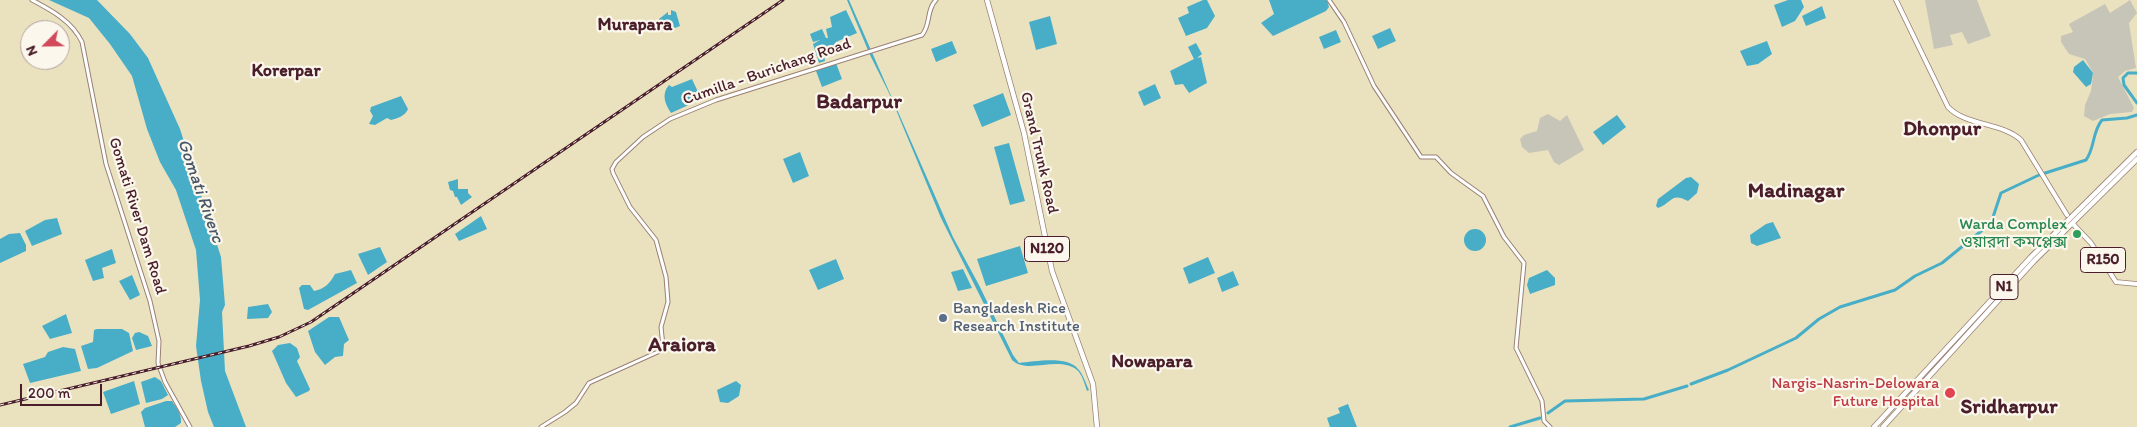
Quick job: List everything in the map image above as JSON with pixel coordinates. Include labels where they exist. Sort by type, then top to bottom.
[{"type":"highway","name":"Grand Trunk Road","points":[[987,0],[1024,132],[1052,272],[1093,384],[1097,427]]},
{"type":"highway","name":"N1","points":[[1874,427],[2137,152]]},
{"type":"highway","name":"N1","points":[[2108,183],[2137,159]]},
{"type":"highway","points":[[2102,181],[2108,183],[2107,190],[2032,266],[2028,264],[2028,256],[2068,215],[2102,181]]},
{"type":"highway","name":"N1","points":[[1883,427],[2028,264]]},
{"type":"main road","name":"Gomati River Dam Road","points":[[32,0],[64,19],[78,34],[82,42],[106,164],[150,301],[158,341],[158,363],[165,382],[190,427]]},
{"type":"main road","name":"Cumilla - Burichang Road","points":[[541,427],[576,403],[589,383],[660,351],[663,346],[661,327],[668,302],[666,277],[656,240],[630,207],[613,173],[612,169],[616,162],[643,138],[670,119],[716,100],[923,34],[930,8],[936,0]]},
{"type":"main road","points":[[1329,0],[1344,22],[1374,86],[1421,157],[1436,157],[1451,173],[1483,196],[1504,237],[1522,258],[1524,263],[1522,272],[1523,293],[1516,348],[1542,401],[1544,421],[1550,427]]},
{"type":"main road","points":[[1896,0],[1948,107],[1957,113],[2016,136],[2026,146],[2068,215]]},
{"type":"main road","name":"R150","points":[[2073,224],[2091,243],[2116,282],[2137,284]]},
{"type":"shaded area","points":[[1925,0],[1977,0],[1991,36],[1968,44],[1962,32],[1950,35],[1953,45],[1934,49]]},
{"type":"shaded area","points":[[2130,0],[2137,13],[2129,23],[2136,68],[2125,71],[2118,77],[2134,108],[2132,112],[2110,114],[2093,121],[2084,116],[2085,105],[2091,91],[2093,73],[2085,59],[2069,54],[2061,42],[2061,36],[2073,32],[2069,24],[2105,4],[2110,13]]},
{"type":"shaded area","points":[[1548,114],[1560,121],[1567,115],[1584,150],[1559,165],[1554,162],[1548,150],[1529,153],[1522,147],[1520,139],[1524,135],[1537,131],[1540,118]]},
{"type":"water","points":[[49,0],[97,0],[130,34],[148,58],[180,129],[221,257],[225,305],[222,312],[225,371],[246,427],[214,427],[208,412],[196,346],[200,300],[196,250],[176,190],[160,162],[147,129],[132,76],[89,18]]},
{"type":"water","points":[[847,0],[849,0],[953,237],[1013,355],[1019,363],[1050,360],[1073,365],[1078,369],[1089,390],[1087,391],[1079,372],[1069,366],[1052,364],[1026,366],[1019,364],[1012,360],[941,218],[889,93],[870,55]]},
{"type":"water","points":[[1207,0],[1215,16],[1207,28],[1186,36],[1178,18],[1189,13],[1187,7]]},
{"type":"water","points":[[1269,0],[1327,0],[1329,7],[1326,11],[1273,36],[1261,23],[1274,14]]},
{"type":"water","points":[[1788,0],[1801,0],[1804,7],[1795,21],[1782,27],[1774,5]]},
{"type":"water","points":[[1822,6],[1826,18],[1806,26],[1802,16]]},
{"type":"water","points":[[671,10],[676,12],[680,26],[670,30],[668,26],[661,31],[656,24],[659,24],[659,19],[668,12],[668,15],[671,15]]},
{"type":"water","points":[[846,10],[857,33],[836,42],[834,47],[823,50],[825,61],[819,63],[813,44],[820,40],[813,42],[810,34],[822,29],[826,38],[828,38],[826,29],[832,27],[830,17]]},
{"type":"water","points":[[1050,16],[1057,44],[1036,50],[1029,22]]},
{"type":"water","points":[[1390,28],[1396,41],[1378,49],[1372,36]]},
{"type":"water","points":[[1336,30],[1341,42],[1324,49],[1319,37]]},
{"type":"water","points":[[952,41],[957,53],[936,62],[931,49]]},
{"type":"water","points":[[1767,41],[1772,54],[1758,64],[1747,66],[1740,51]]},
{"type":"water","points":[[1196,43],[1202,54],[1197,58],[1201,57],[1207,83],[1189,93],[1183,84],[1175,85],[1170,71],[1194,59],[1188,47]]},
{"type":"water","points":[[2083,60],[2093,73],[2091,84],[2086,87],[2073,72],[2074,67]]},
{"type":"water","points":[[836,63],[842,79],[822,87],[816,71]]},
{"type":"water","points":[[692,79],[698,92],[693,97],[693,103],[671,113],[665,99],[667,88],[669,85],[672,87]]},
{"type":"water","points":[[1155,84],[1161,98],[1144,106],[1138,92]]},
{"type":"water","points":[[1003,93],[1011,115],[982,127],[973,105]]},
{"type":"water","points":[[401,96],[408,109],[405,113],[391,120],[387,118],[375,125],[369,124],[373,116],[370,111],[371,107]]},
{"type":"water","points":[[1617,115],[1626,127],[1603,145],[1593,132]]},
{"type":"water","points":[[1009,143],[1025,201],[1010,205],[994,147]]},
{"type":"water","points":[[800,152],[809,176],[793,183],[783,159]]},
{"type":"water","points":[[1691,177],[1699,184],[1697,193],[1688,201],[1678,197],[1663,206],[1658,208],[1656,206],[1658,199],[1686,178]]},
{"type":"water","points":[[458,179],[458,189],[468,189],[468,193],[472,197],[461,205],[453,191],[450,190],[448,182]]},
{"type":"water","points":[[481,216],[487,229],[459,241],[455,234]]},
{"type":"water","points":[[57,218],[62,234],[32,246],[25,231],[45,220]]},
{"type":"water","points":[[1773,222],[1781,238],[1757,246],[1751,243],[1750,235],[1766,224]]},
{"type":"water","points":[[1475,229],[1483,232],[1486,240],[1483,248],[1475,251],[1467,248],[1464,240],[1467,232]]},
{"type":"water","points":[[20,233],[26,245],[26,251],[0,263],[0,239],[9,234]]},
{"type":"water","points":[[1020,246],[1028,273],[986,286],[977,259]]},
{"type":"water","points":[[380,247],[387,262],[368,275],[358,254]]},
{"type":"water","points":[[112,249],[116,263],[102,268],[104,278],[93,281],[85,260]]},
{"type":"water","points":[[1208,257],[1215,273],[1189,284],[1183,268]]},
{"type":"water","points":[[836,259],[844,279],[818,290],[809,270]]},
{"type":"water","points":[[963,269],[972,288],[958,291],[951,272]]},
{"type":"water","points":[[351,270],[357,283],[308,310],[304,309],[299,288],[302,285],[310,285],[314,291],[318,290],[327,285],[335,274]]},
{"type":"water","points":[[1547,270],[1555,278],[1555,285],[1530,294],[1527,285],[1529,278]]},
{"type":"water","points":[[1233,271],[1239,285],[1222,292],[1217,278]]},
{"type":"water","points":[[132,275],[140,295],[130,300],[119,281]]},
{"type":"water","points":[[268,304],[272,312],[268,318],[247,319],[248,307]]},
{"type":"water","points":[[66,314],[72,333],[50,339],[42,326]]},
{"type":"water","points":[[329,317],[339,317],[349,340],[344,344],[343,356],[335,357],[325,365],[315,352],[308,331]]},
{"type":"water","points":[[122,329],[129,333],[133,351],[97,368],[88,369],[81,346],[93,342],[94,330]]},
{"type":"water","points":[[139,332],[148,336],[152,346],[136,350],[132,338],[135,333]]},
{"type":"water","points":[[290,343],[297,348],[300,357],[297,361],[310,389],[296,397],[286,383],[272,351],[278,345]]},
{"type":"water","points":[[63,347],[75,349],[81,371],[30,383],[23,364],[45,357],[48,352]]},
{"type":"water","points":[[155,377],[161,381],[168,395],[162,399],[146,403],[141,382]]},
{"type":"water","points":[[134,381],[140,404],[111,414],[103,392]]},
{"type":"water","points":[[736,381],[741,385],[739,396],[728,403],[720,402],[717,390]]},
{"type":"water","points":[[166,401],[172,401],[180,414],[181,423],[175,427],[145,427],[141,412],[145,408]]},
{"type":"water","points":[[1348,404],[1357,427],[1330,427],[1327,418],[1340,413],[1338,408]]},
{"type":"waterway","points":[[2137,73],[2128,73],[2123,78],[2124,85],[2137,103]]},
{"type":"waterway","points":[[1691,384],[1728,370],[1796,338],[1819,319],[1840,307],[1895,290],[1915,276],[1942,263],[1991,223],[2001,193],[2039,175],[2086,160],[2102,120],[2127,118],[2137,115]]},
{"type":"waterway","points":[[1548,413],[1565,401],[1644,399],[1687,386]]},
{"type":"waterway","points":[[1510,427],[1540,418]]},
{"type":"railway","points":[[0,405],[249,346],[279,337],[311,322],[783,0]]},
{"type":"place","name":"Warda Complex ওয়ারদা কমপ্লেক্স","points":[[2077,234]]},
{"type":"place","name":"Bangladesh Rice Research Institute","points":[[943,318]]},
{"type":"place","name":"Nargis-Nasrin-Delowara Future Hospital","points":[[1950,393]]},
{"type":"district","name":"Murapara","points":[[635,25]]},
{"type":"district","name":"Korerpar","points":[[286,71]]},
{"type":"district","name":"Badarpur","points":[[859,103]]},
{"type":"district","name":"Dhonpur","points":[[1942,130]]},
{"type":"district","name":"Madinagar","points":[[1796,192]]},
{"type":"district","name":"Araiora","points":[[682,346]]},
{"type":"district","name":"Nowapara","points":[[1152,362]]},
{"type":"district","name":"Sridharpur","points":[[2009,408]]},
{"type":"water label","name":"Gomati Riverc","points":[[200,191]]}]
